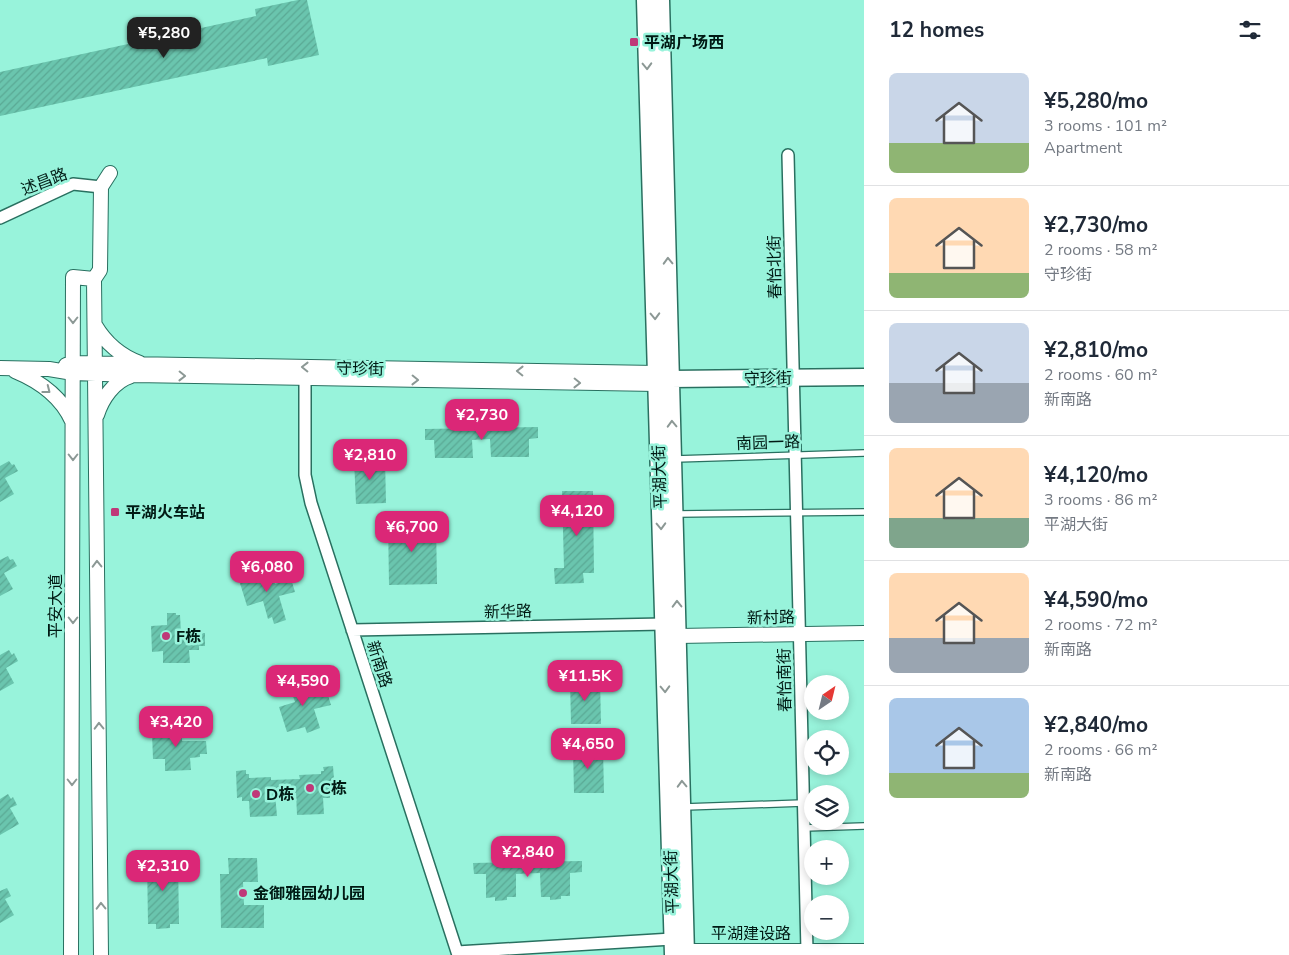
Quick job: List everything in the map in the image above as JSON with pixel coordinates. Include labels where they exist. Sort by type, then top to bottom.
[{"type":"main road","name":"平湖大街","points":[[646,0],[661,379],[673,459],[682,807],[679,950]]},
{"type":"main road","name":"平湖大街","points":[[661,0],[661,379],[664,624],[679,950]]},
{"type":"main road","name":"守珍街","points":[[661,379],[864,377]]},
{"type":"street","name":"春怡北街","points":[[788,156],[793,378]]},
{"type":"street","points":[[101,955],[94,279],[100,270],[101,187],[110,173]]},
{"type":"street","name":"述昌路","points":[[2,217],[73,184],[101,187]]},
{"type":"street","name":"平安大道","points":[[72,955],[74,277],[94,279]]},
{"type":"street","points":[[95,325],[100,334],[114,348],[143,365]]},
{"type":"street","name":"守珍街","points":[[95,369],[143,365],[661,379]]},
{"type":"street","name":"守珍街","points":[[5,368],[95,369],[134,375],[304,378],[661,379]]},
{"type":"street","points":[[5,368],[28,377],[46,388],[67,410],[73,423]]},
{"type":"street","points":[[96,418],[104,399],[112,389],[125,378],[134,375]]},
{"type":"street","name":"新南路","points":[[304,378],[306,475],[311,503],[458,954]]},
{"type":"street","name":"春怡南街","points":[[793,378],[804,828]]},
{"type":"street","name":"新华路","points":[[352,630],[664,624]]},
{"type":"street","name":"新村路","points":[[678,636],[864,633]]},
{"type":"street","name":"春怡南街","points":[[804,830],[807,951]]},
{"type":"street","points":[[458,954],[679,950]]},
{"type":"street","name":"平湖建设路","points":[[679,950],[864,951]]},
{"type":"lane","name":"南园一路","points":[[673,459],[864,453]]},
{"type":"lane","points":[[674,514],[864,512]]},
{"type":"lane","points":[[682,807],[803,803]]},
{"type":"lane","points":[[849,826],[864,826]]},
{"type":"building","points":[[298,0],[307,0],[319,55],[268,66],[267,58],[0,116],[0,72],[256,16],[255,9]]},
{"type":"building","points":[[538,427],[538,438],[529,439],[529,457],[491,457],[490,439],[472,440],[473,458],[435,458],[434,440],[425,440],[425,429]]},
{"type":"building","points":[[385,458],[386,503],[356,504],[354,459]]},
{"type":"building","points":[[9,461],[12,465],[14,464],[18,471],[5,478],[14,494],[0,502],[0,466]]},
{"type":"building","points":[[562,491],[593,491],[594,573],[583,573],[584,583],[555,584],[554,568],[564,568]]},
{"type":"building","points":[[388,521],[436,521],[437,584],[389,585]]},
{"type":"building","points":[[8,556],[10,560],[13,559],[17,566],[4,573],[13,589],[0,596],[0,560]]},
{"type":"building","points":[[269,565],[275,584],[291,579],[295,592],[279,596],[286,620],[274,624],[272,617],[268,619],[263,601],[247,606],[239,580],[257,574],[256,569]]},
{"type":"building","name":"F栋","points":[[167,613],[180,615],[181,633],[205,633],[205,646],[199,646],[199,650],[189,650],[190,663],[163,663],[163,651],[152,652],[151,626],[167,625]]},
{"type":"building","points":[[9,650],[12,655],[14,653],[18,661],[6,668],[14,683],[0,691],[0,655]]},
{"type":"building","points":[[304,673],[311,697],[327,692],[331,705],[314,709],[320,728],[307,733],[305,727],[287,732],[279,707],[295,702],[289,684],[293,683],[291,677]]},
{"type":"building","points":[[570,679],[600,679],[601,724],[571,724]]},
{"type":"building","points":[[168,720],[177,720],[177,723],[182,723],[182,741],[206,741],[207,754],[200,754],[200,757],[190,758],[191,770],[165,771],[165,759],[153,759],[152,733],[169,733]]},
{"type":"building","points":[[573,748],[603,748],[604,793],[574,793]]},
{"type":"building","points":[[333,766],[335,793],[330,793],[330,798],[323,798],[324,814],[297,815],[296,793],[275,794],[277,816],[250,817],[249,801],[242,801],[242,797],[237,798],[236,771],[246,770],[249,778],[271,777],[271,780],[300,779],[299,775],[321,774],[321,771],[324,771],[323,767]]},
{"type":"building","points":[[8,794],[11,799],[13,797],[17,805],[10,808],[19,824],[0,835],[0,799]]},
{"type":"building","points":[[155,857],[169,857],[169,860],[178,860],[179,924],[170,924],[170,928],[156,929],[156,924],[148,924],[147,860],[155,860]]},
{"type":"building","points":[[228,858],[257,858],[258,882],[243,882],[244,905],[264,905],[264,928],[221,928],[220,874],[229,874]]},
{"type":"building","points":[[582,861],[582,872],[570,873],[570,896],[561,896],[561,899],[550,900],[550,897],[541,897],[540,873],[516,874],[516,897],[507,897],[507,900],[495,901],[495,897],[486,898],[486,874],[474,874],[473,863]]},
{"type":"building","points":[[7,888],[11,896],[5,899],[14,915],[0,923],[0,891]]},
{"type":"place","name":"平湖广场西","points":[[634,42]]},
{"type":"place","name":"平湖火车站","points":[[115,512]]},
{"type":"place","name":"F栋","points":[[166,636]]},
{"type":"place","name":"C栋","points":[[310,788]]},
{"type":"place","name":"D栋","points":[[256,794]]},
{"type":"place","name":"金御雅园幼儿园","points":[[243,893]]}]
